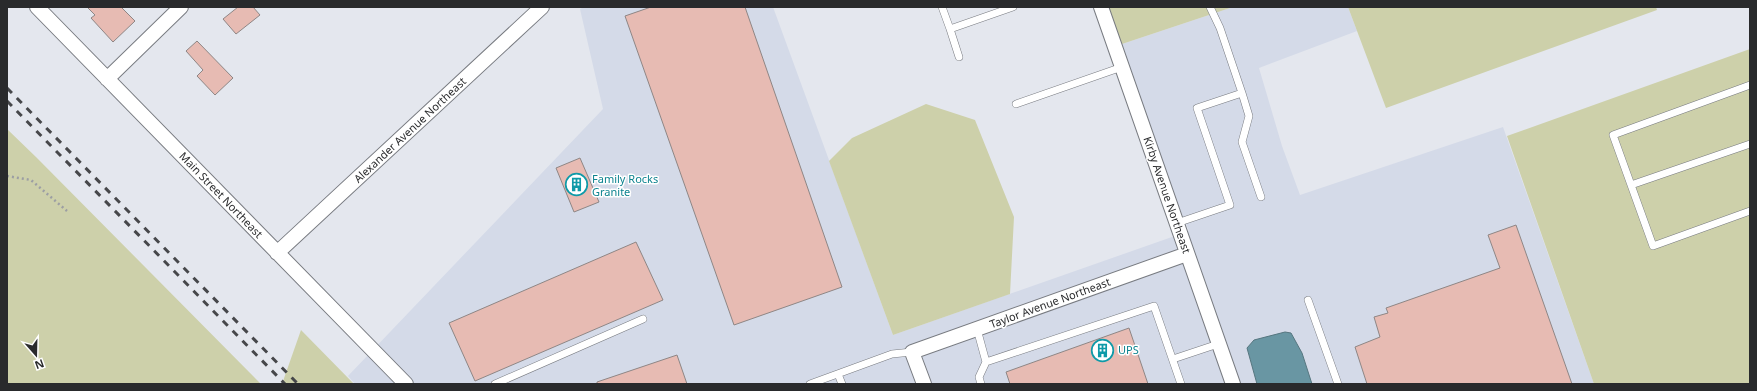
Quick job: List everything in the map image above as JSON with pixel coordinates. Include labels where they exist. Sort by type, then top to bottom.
[{"type":"street","name":"Main Street Northeast","points":[[37,7],[406,384]]},
{"type":"street","points":[[107,79],[181,7]]},
{"type":"street","name":"Alexander Avenue Northeast","points":[[277,253],[542,7]]},
{"type":"street","name":"Kirby Avenue Northeast","points":[[1101,7],[1232,384]]},
{"type":"street","name":"Taylor Avenue Northeast","points":[[912,352],[1187,254]]},
{"type":"street","points":[[912,352],[924,384]]},
{"type":"lane","points":[[942,7],[959,57]]},
{"type":"lane","points":[[950,28],[1011,7]]},
{"type":"lane","points":[[1210,7],[1220,28],[1249,116],[1242,142],[1261,197]]},
{"type":"lane","points":[[1016,104],[1122,67]]},
{"type":"lane","points":[[1750,85],[1613,135],[1653,246],[1750,211]]},
{"type":"lane","points":[[1177,223],[1230,205],[1197,108],[1242,93]]},
{"type":"lane","points":[[1631,185],[1750,144]]},
{"type":"lane","points":[[1308,300],[1338,384]]},
{"type":"lane","points":[[986,362],[1154,306],[1181,384]]},
{"type":"lane","points":[[495,384],[643,319]]},
{"type":"lane","points":[[976,329],[986,362],[979,377],[981,384]]},
{"type":"lane","points":[[1173,359],[1218,344]]},
{"type":"lane","points":[[810,384],[892,354],[912,352]]},
{"type":"lane","points":[[838,374],[842,384]]},
{"type":"path","points":[[7,176],[31,180],[67,211]]},
{"type":"shaded area","points":[[584,7],[773,7],[893,335],[1189,231],[1113,47],[1233,7],[1348,7],[1357,31],[1259,68],[1282,146],[1300,195],[1503,127],[1594,384],[1312,384],[1302,353],[1247,348],[1257,384],[355,384],[348,376],[603,109],[580,9]]},
{"type":"green space","points":[[1099,7],[1233,7],[1113,47]]},
{"type":"green space","points":[[1348,7],[1656,7],[1657,10],[1386,108]]},
{"type":"green space","points":[[1750,49],[1750,384],[1594,384],[1507,136]]},
{"type":"green space","points":[[926,104],[975,120],[1014,217],[1010,294],[893,335],[829,161],[852,138]]},
{"type":"green space","points":[[7,129],[36,157],[261,384],[7,384]]},
{"type":"green space","points":[[301,330],[354,384],[282,384]]},
{"type":"water","points":[[1285,332],[1291,333],[1302,353],[1312,384],[1257,384],[1247,348],[1254,340]]},
{"type":"building","points":[[87,7],[121,7],[135,21],[113,42],[91,18],[95,15]]},
{"type":"building","points":[[238,7],[253,7],[260,15],[236,34],[223,19]]},
{"type":"building","points":[[651,7],[745,7],[842,287],[734,325],[625,16]]},
{"type":"building","points":[[197,41],[233,78],[215,95],[197,76],[203,70],[186,51]]},
{"type":"building","name":"Family Rocks Granite","points":[[580,158],[599,202],[574,212],[556,168]]},
{"type":"building","points":[[1516,225],[1572,384],[1367,384],[1355,347],[1380,337],[1374,317],[1388,313],[1386,308],[1500,268],[1488,235]]},
{"type":"building","points":[[636,242],[663,300],[475,381],[449,323]]},
{"type":"building","name":"UPS","points":[[1129,328],[1148,384],[1010,384],[1006,372]]},
{"type":"building","points":[[677,355],[687,384],[597,384],[597,382]]},
{"type":"railway","points":[[7,88],[298,384]]},
{"type":"railway","points":[[7,101],[285,384]]},
{"type":"place","name":"Family Rocks Granite","points":[[577,185]]},
{"type":"place","name":"UPS","points":[[1102,350]]}]
